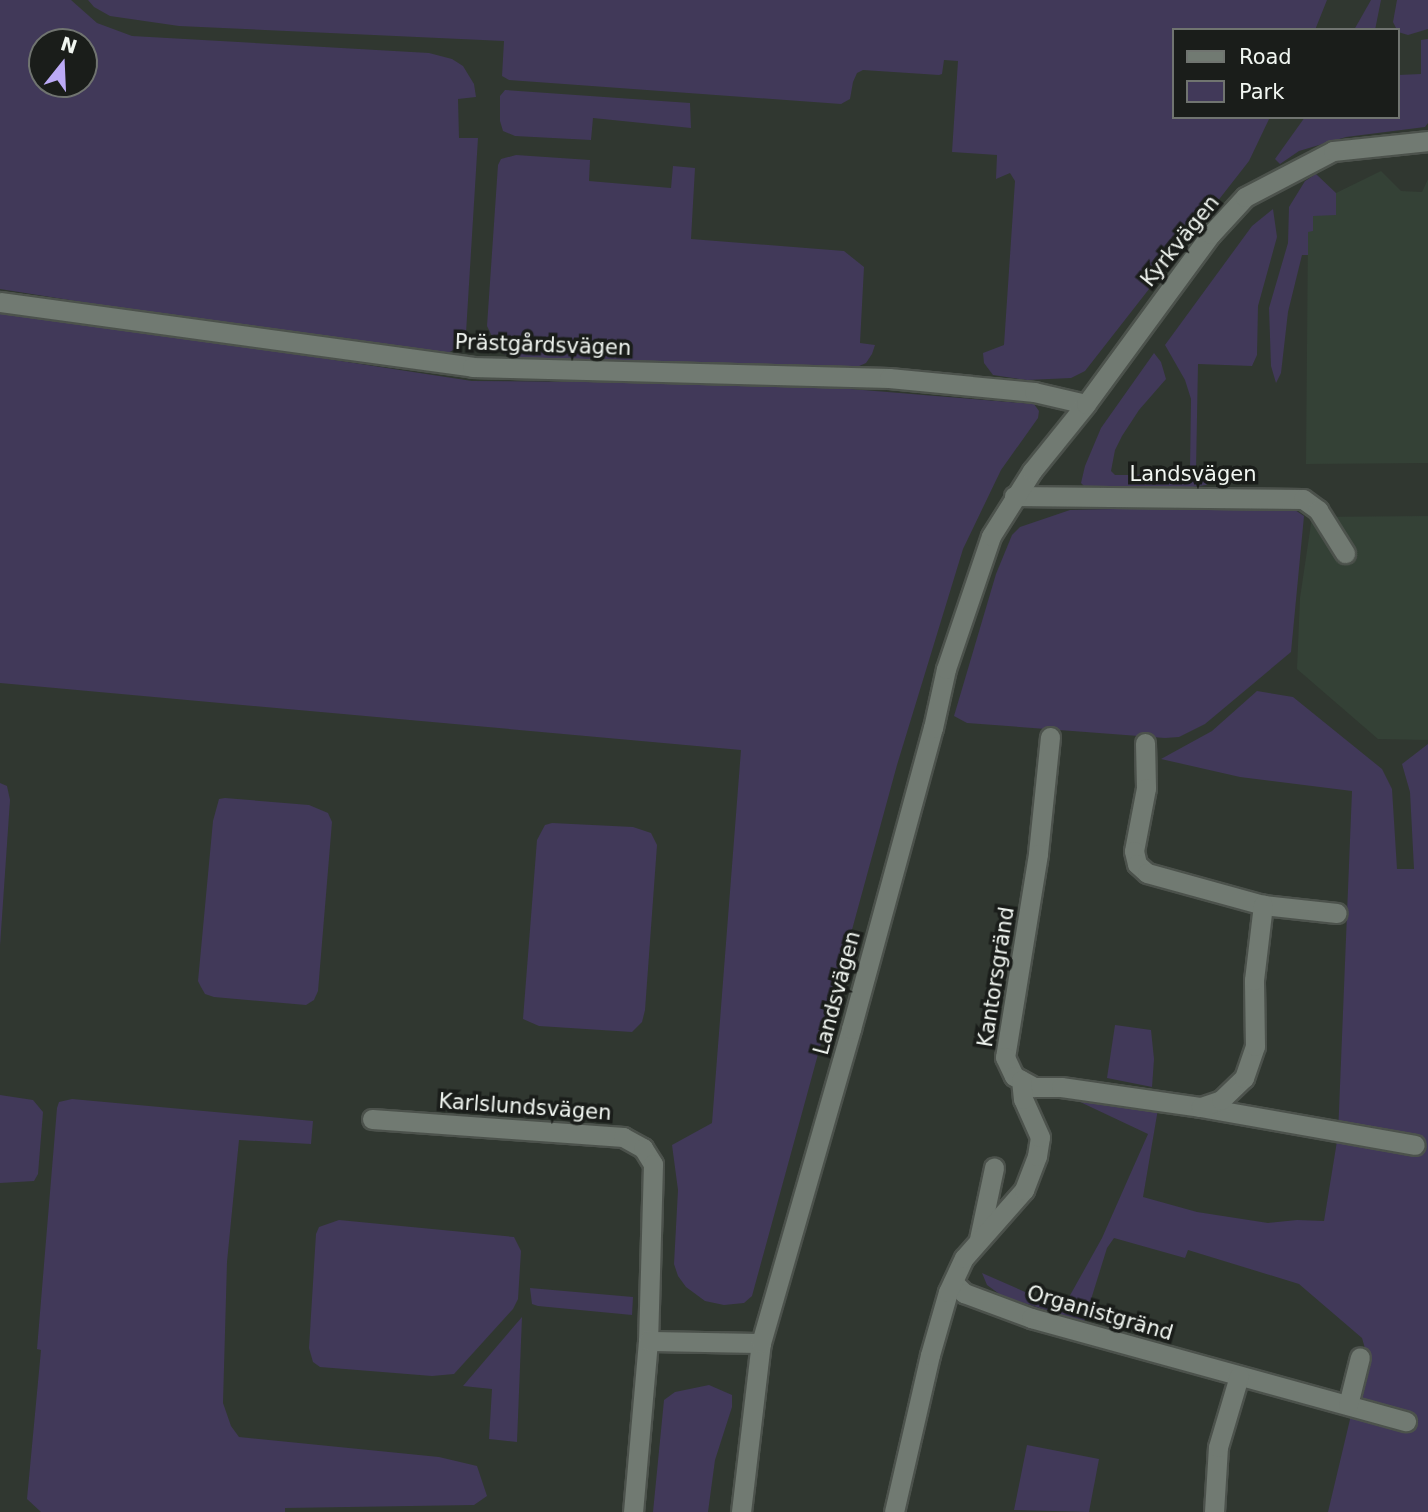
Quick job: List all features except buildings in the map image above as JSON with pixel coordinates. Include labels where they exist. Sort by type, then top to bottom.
[{"type":"street","name":"Kyrkvägen","points":[[1086,404],[1211,234],[1245,197],[1333,151],[1428,141]]},
{"type":"street","name":"Prästgårdsvägen","points":[[0,302],[472,367],[889,377],[1034,392],[1086,404]]},
{"type":"street","name":"Landsvägen","points":[[741,1512],[761,1343],[851,1029],[933,728],[946,669],[991,537],[1014,496],[1086,404]]},
{"type":"street","name":"Landsvägen","points":[[1014,496],[1304,499],[1318,510],[1345,553]]},
{"type":"street","name":"Kantorsgränd","points":[[1021,1080],[1014,1076],[1005,1057],[1038,854],[1050,737]]},
{"type":"street","points":[[1145,743],[1146,789],[1134,851],[1136,864],[1147,873],[1263,905],[1337,913]]},
{"type":"street","points":[[1200,1107],[1221,1100],[1244,1078],[1255,1046],[1254,980],[1263,905]]},
{"type":"street","points":[[894,1512],[930,1355],[953,1282],[964,1258],[1024,1190],[1037,1156],[1040,1137],[1020,1089],[1021,1080],[1034,1087],[1061,1087],[1200,1107],[1415,1144]]},
{"type":"street","name":"Karlslundsvägen","points":[[372,1119],[623,1137],[643,1148],[653,1164],[648,1341],[633,1512]]},
{"type":"street","points":[[978,1240],[994,1168]]},
{"type":"street","name":"Organistgränd","points":[[953,1282],[964,1293],[1031,1318],[1406,1421]]},
{"type":"street","points":[[648,1341],[761,1343]]},
{"type":"street","points":[[1348,1405],[1360,1357]]},
{"type":"street","points":[[1214,1512],[1218,1447],[1239,1376]]},
{"type":"shaded area","points":[[1381,171],[1401,191],[1422,192],[1428,179],[1428,463],[1306,464],[1308,231],[1313,215],[1336,215],[1336,193]]},
{"type":"shaded area","points":[[1428,516],[1428,740],[1378,739],[1297,669],[1300,598],[1312,517]]},
{"type":"green space","points":[[0,0],[71,0],[97,23],[132,36],[429,53],[452,59],[463,66],[474,84],[476,97],[458,99],[459,138],[478,138],[466,333],[459,347],[444,355],[360,346],[0,289]]},
{"type":"green space","points":[[88,0],[1327,0],[1316,28],[1172,28],[1172,119],[1269,119],[1249,161],[1085,371],[1071,378],[1027,380],[993,375],[984,363],[983,353],[1004,345],[1015,181],[1010,173],[996,179],[997,155],[952,152],[958,61],[944,60],[942,74],[939,75],[863,70],[857,73],[850,99],[841,104],[509,80],[502,76],[504,41],[179,26],[110,16],[94,7]]},
{"type":"green space","points":[[1371,0],[1381,0],[1375,28],[1355,28]]},
{"type":"green space","points":[[1397,0],[1428,0],[1428,29],[1408,35],[1400,33],[1400,28],[1396,28],[1393,22]]},
{"type":"green space","points":[[1428,39],[1428,123],[1425,127],[1346,137],[1299,151],[1280,164],[1275,159],[1304,119],[1400,119],[1400,75],[1421,74],[1421,40]]},
{"type":"green space","points":[[505,90],[690,103],[691,128],[593,118],[591,140],[515,136],[503,131],[500,121],[500,96]]},
{"type":"green space","points":[[516,155],[590,160],[589,181],[671,188],[673,166],[695,168],[691,239],[844,251],[864,267],[860,343],[875,345],[872,354],[866,363],[857,367],[522,362],[499,351],[487,326],[498,165],[501,159]]},
{"type":"green space","points":[[1316,174],[1336,193],[1336,215],[1313,216],[1313,231],[1308,232],[1308,255],[1302,255],[1288,312],[1281,373],[1276,383],[1271,366],[1269,308],[1288,243],[1289,207],[1305,181]]},
{"type":"green space","points":[[1273,209],[1277,237],[1258,306],[1257,355],[1252,366],[1198,364],[1196,470],[1215,470],[1211,481],[1206,485],[1185,488],[1086,488],[1081,483],[1085,466],[1101,428],[1154,353],[1161,362],[1166,379],[1139,410],[1122,436],[1115,450],[1111,471],[1115,475],[1135,475],[1190,470],[1191,399],[1185,380],[1165,345],[1252,226]]},
{"type":"green space","points":[[0,309],[472,381],[790,384],[1034,404],[1039,411],[1038,418],[1001,470],[963,549],[897,765],[752,1296],[744,1303],[724,1305],[705,1301],[686,1287],[678,1276],[674,1264],[678,1190],[672,1145],[712,1123],[741,750],[0,683]]},
{"type":"green space","points":[[1248,506],[1292,508],[1304,516],[1291,652],[1205,724],[1179,737],[1165,738],[967,723],[954,716],[996,574],[1012,535],[1020,527],[1070,510]]},
{"type":"green space","points":[[1257,691],[1293,697],[1382,769],[1392,789],[1397,869],[1414,869],[1410,792],[1402,764],[1428,744],[1428,1512],[1328,1512],[1366,1352],[1362,1338],[1299,1284],[1188,1250],[1185,1258],[1114,1238],[1107,1248],[1084,1322],[1002,1296],[987,1285],[982,1273],[1055,1305],[1065,1304],[1073,1290],[1102,1238],[1148,1134],[1078,1101],[1158,1109],[1143,1197],[1197,1212],[1268,1223],[1324,1221],[1338,1135],[1352,791],[1240,777],[1161,759],[1212,731]]},
{"type":"green space","points":[[0,783],[7,786],[10,800],[0,946]]},
{"type":"green space","points":[[219,799],[309,805],[328,813],[332,822],[318,991],[314,1000],[306,1005],[214,997],[205,994],[198,981],[213,821]]},
{"type":"green space","points":[[552,823],[633,827],[651,833],[657,845],[645,1010],[642,1022],[632,1032],[539,1026],[523,1019],[537,840],[545,825]]},
{"type":"green space","points":[[1115,1025],[1151,1030],[1154,1059],[1152,1087],[1107,1078]]},
{"type":"green space","points":[[0,1095],[33,1100],[43,1112],[38,1174],[34,1181],[0,1183]]},
{"type":"green space","points":[[72,1099],[313,1121],[311,1144],[239,1140],[227,1262],[223,1403],[231,1426],[239,1437],[439,1457],[477,1466],[487,1496],[474,1505],[285,1508],[285,1512],[41,1512],[27,1499],[41,1350],[37,1349],[57,1108],[59,1102]]},
{"type":"green space","points":[[339,1220],[514,1237],[521,1251],[518,1299],[513,1309],[454,1374],[432,1376],[320,1367],[313,1362],[309,1348],[316,1234],[319,1227]]},
{"type":"green space","points":[[530,1288],[633,1297],[632,1315],[538,1306],[532,1304]]},
{"type":"green space","points":[[522,1317],[517,1442],[489,1439],[492,1389],[463,1386]]},
{"type":"green space","points":[[709,1385],[732,1395],[732,1407],[715,1460],[708,1512],[653,1512],[664,1400],[675,1392]]},
{"type":"green space","points":[[1027,1445],[1099,1459],[1089,1512],[1014,1510]]}]
